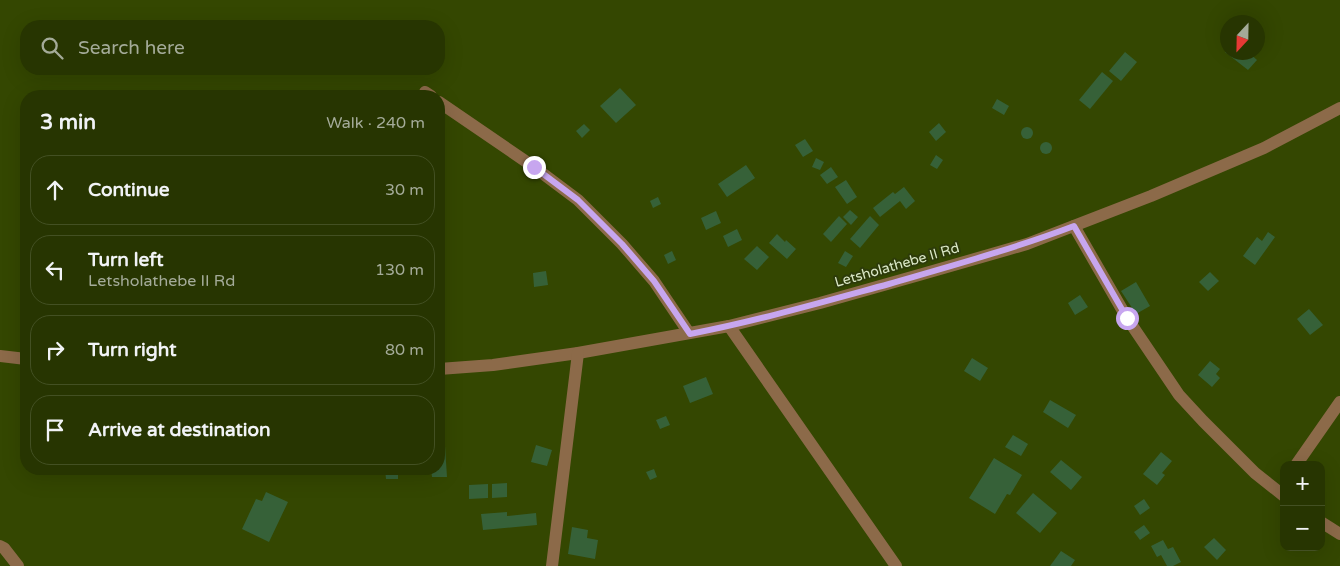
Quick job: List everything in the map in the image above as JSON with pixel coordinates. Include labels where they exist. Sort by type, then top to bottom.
[{"type":"street","points":[[445,106],[534,167],[578,200],[622,244],[654,281],[690,334]]},
{"type":"street","name":"Letsholathebe II Rd","points":[[445,369],[492,365],[578,353],[690,334],[820,303],[928,273],[1027,244],[1151,196],[1264,148],[1340,108]]},
{"type":"street","points":[[1074,226],[1127,318],[1179,394],[1203,422],[1255,473],[1280,490]]},
{"type":"street","points":[[729,326],[896,566]]},
{"type":"street","points":[[552,566],[578,353]]},
{"type":"street","points":[[0,356],[20,358]]},
{"type":"street","points":[[1299,461],[1340,402]]},
{"type":"street","points":[[1325,525],[1340,534]]},
{"type":"street","points":[[0,546],[4,548],[18,566]]},
{"type":"building","points":[[1125,52],[1137,62],[1121,81],[1109,71]]},
{"type":"building","points":[[1235,60],[1257,60],[1248,70]]},
{"type":"building","points":[[1102,72],[1113,81],[1090,109],[1079,100]]},
{"type":"building","points":[[620,88],[636,105],[616,123],[600,106]]},
{"type":"building","points":[[997,99],[1009,106],[1004,115],[992,108]]},
{"type":"building","points":[[939,123],[946,132],[936,141],[929,132]]},
{"type":"building","points":[[584,124],[590,130],[582,138],[576,131]]},
{"type":"building","points":[[1025,127],[1029,127],[1033,133],[1029,139],[1025,139],[1021,135],[1021,131]]},
{"type":"building","points":[[805,139],[813,151],[803,157],[795,145]]},
{"type":"building","points":[[1044,142],[1048,142],[1052,148],[1048,154],[1044,154],[1040,150],[1040,146]]},
{"type":"building","points":[[936,155],[943,160],[937,169],[930,165]]},
{"type":"building","points":[[816,158],[824,162],[820,170],[812,167]]},
{"type":"building","points":[[746,165],[755,178],[727,197],[718,184]]},
{"type":"building","points":[[831,167],[838,177],[827,184],[820,175]]},
{"type":"building","points":[[846,180],[857,197],[847,204],[835,187]]},
{"type":"building","points":[[904,187],[915,201],[906,209],[900,201],[880,217],[873,208],[893,192],[895,194]]},
{"type":"building","points":[[658,197],[661,204],[653,208],[650,201]]},
{"type":"building","points":[[850,210],[858,217],[851,225],[843,217]]},
{"type":"building","points":[[716,211],[721,223],[706,230],[701,218]]},
{"type":"building","points":[[839,216],[847,224],[831,242],[823,234]]},
{"type":"building","points":[[870,216],[879,225],[860,248],[850,239]]},
{"type":"building","points":[[737,229],[742,240],[728,247],[723,236]]},
{"type":"building","points":[[1268,232],[1275,237],[1255,265],[1243,256],[1257,237],[1262,241]]},
{"type":"building","points":[[777,234],[796,249],[787,259],[769,243]]},
{"type":"building","points":[[757,246],[769,257],[757,270],[744,259]]},
{"type":"building","points":[[672,251],[676,260],[668,264],[664,255]]},
{"type":"building","points":[[845,251],[853,256],[846,267],[838,263]]},
{"type":"building","points":[[546,271],[548,285],[534,287],[533,273]]},
{"type":"building","points":[[1210,272],[1219,281],[1208,291],[1199,282]]},
{"type":"building","points":[[1136,282],[1150,306],[1136,314],[1121,291]]},
{"type":"building","points":[[1080,295],[1088,307],[1075,315],[1068,303]]},
{"type":"building","points":[[1309,309],[1323,325],[1310,335],[1297,319]]},
{"type":"building","points":[[972,358],[988,368],[980,381],[964,371]]},
{"type":"building","points":[[1210,361],[1220,369],[1216,374],[1220,378],[1212,387],[1198,375]]},
{"type":"building","points":[[706,377],[713,394],[690,403],[683,386]]},
{"type":"building","points":[[1050,400],[1076,415],[1068,428],[1043,412]]},
{"type":"building","points":[[666,416],[670,425],[660,429],[656,420]]},
{"type":"building","points":[[1013,435],[1028,444],[1021,456],[1005,447]]},
{"type":"building","points":[[536,445],[552,450],[547,466],[531,462]]},
{"type":"building","points":[[445,446],[447,477],[432,477],[432,475],[445,475]]},
{"type":"building","points":[[1161,452],[1172,461],[1162,473],[1165,475],[1157,485],[1143,474]]},
{"type":"building","points":[[994,458],[1022,475],[1010,495],[1007,494],[995,514],[969,498]]},
{"type":"building","points":[[1061,460],[1082,477],[1071,490],[1050,472]]},
{"type":"building","points":[[654,469],[657,477],[650,480],[646,472]]},
{"type":"building","points":[[386,475],[398,475],[398,479],[386,479]]},
{"type":"building","points":[[507,483],[507,497],[492,498],[492,484]]},
{"type":"building","points":[[488,484],[488,498],[469,499],[469,485]]},
{"type":"building","points":[[266,492],[288,502],[269,542],[242,529],[256,499],[262,501]]},
{"type":"building","points":[[1033,493],[1057,513],[1040,533],[1016,513]]},
{"type":"building","points":[[1144,499],[1150,508],[1140,515],[1134,506]]},
{"type":"building","points":[[507,512],[507,516],[536,513],[537,525],[483,530],[481,514]]},
{"type":"building","points":[[1144,525],[1150,533],[1140,540],[1134,532]]},
{"type":"building","points":[[572,527],[588,530],[587,538],[598,540],[595,559],[568,554]]},
{"type":"building","points":[[1214,538],[1226,550],[1217,560],[1204,547]]},
{"type":"building","points":[[1163,540],[1168,549],[1173,547],[1181,562],[1173,566],[1167,566],[1161,555],[1157,557],[1151,546]]},
{"type":"building","points":[[1061,551],[1075,560],[1071,566],[1050,566]]},
{"type":"route","points":[[534,167],[578,200],[622,244],[654,281],[690,334],[820,303],[1027,244],[1074,226],[1127,318]]}]
